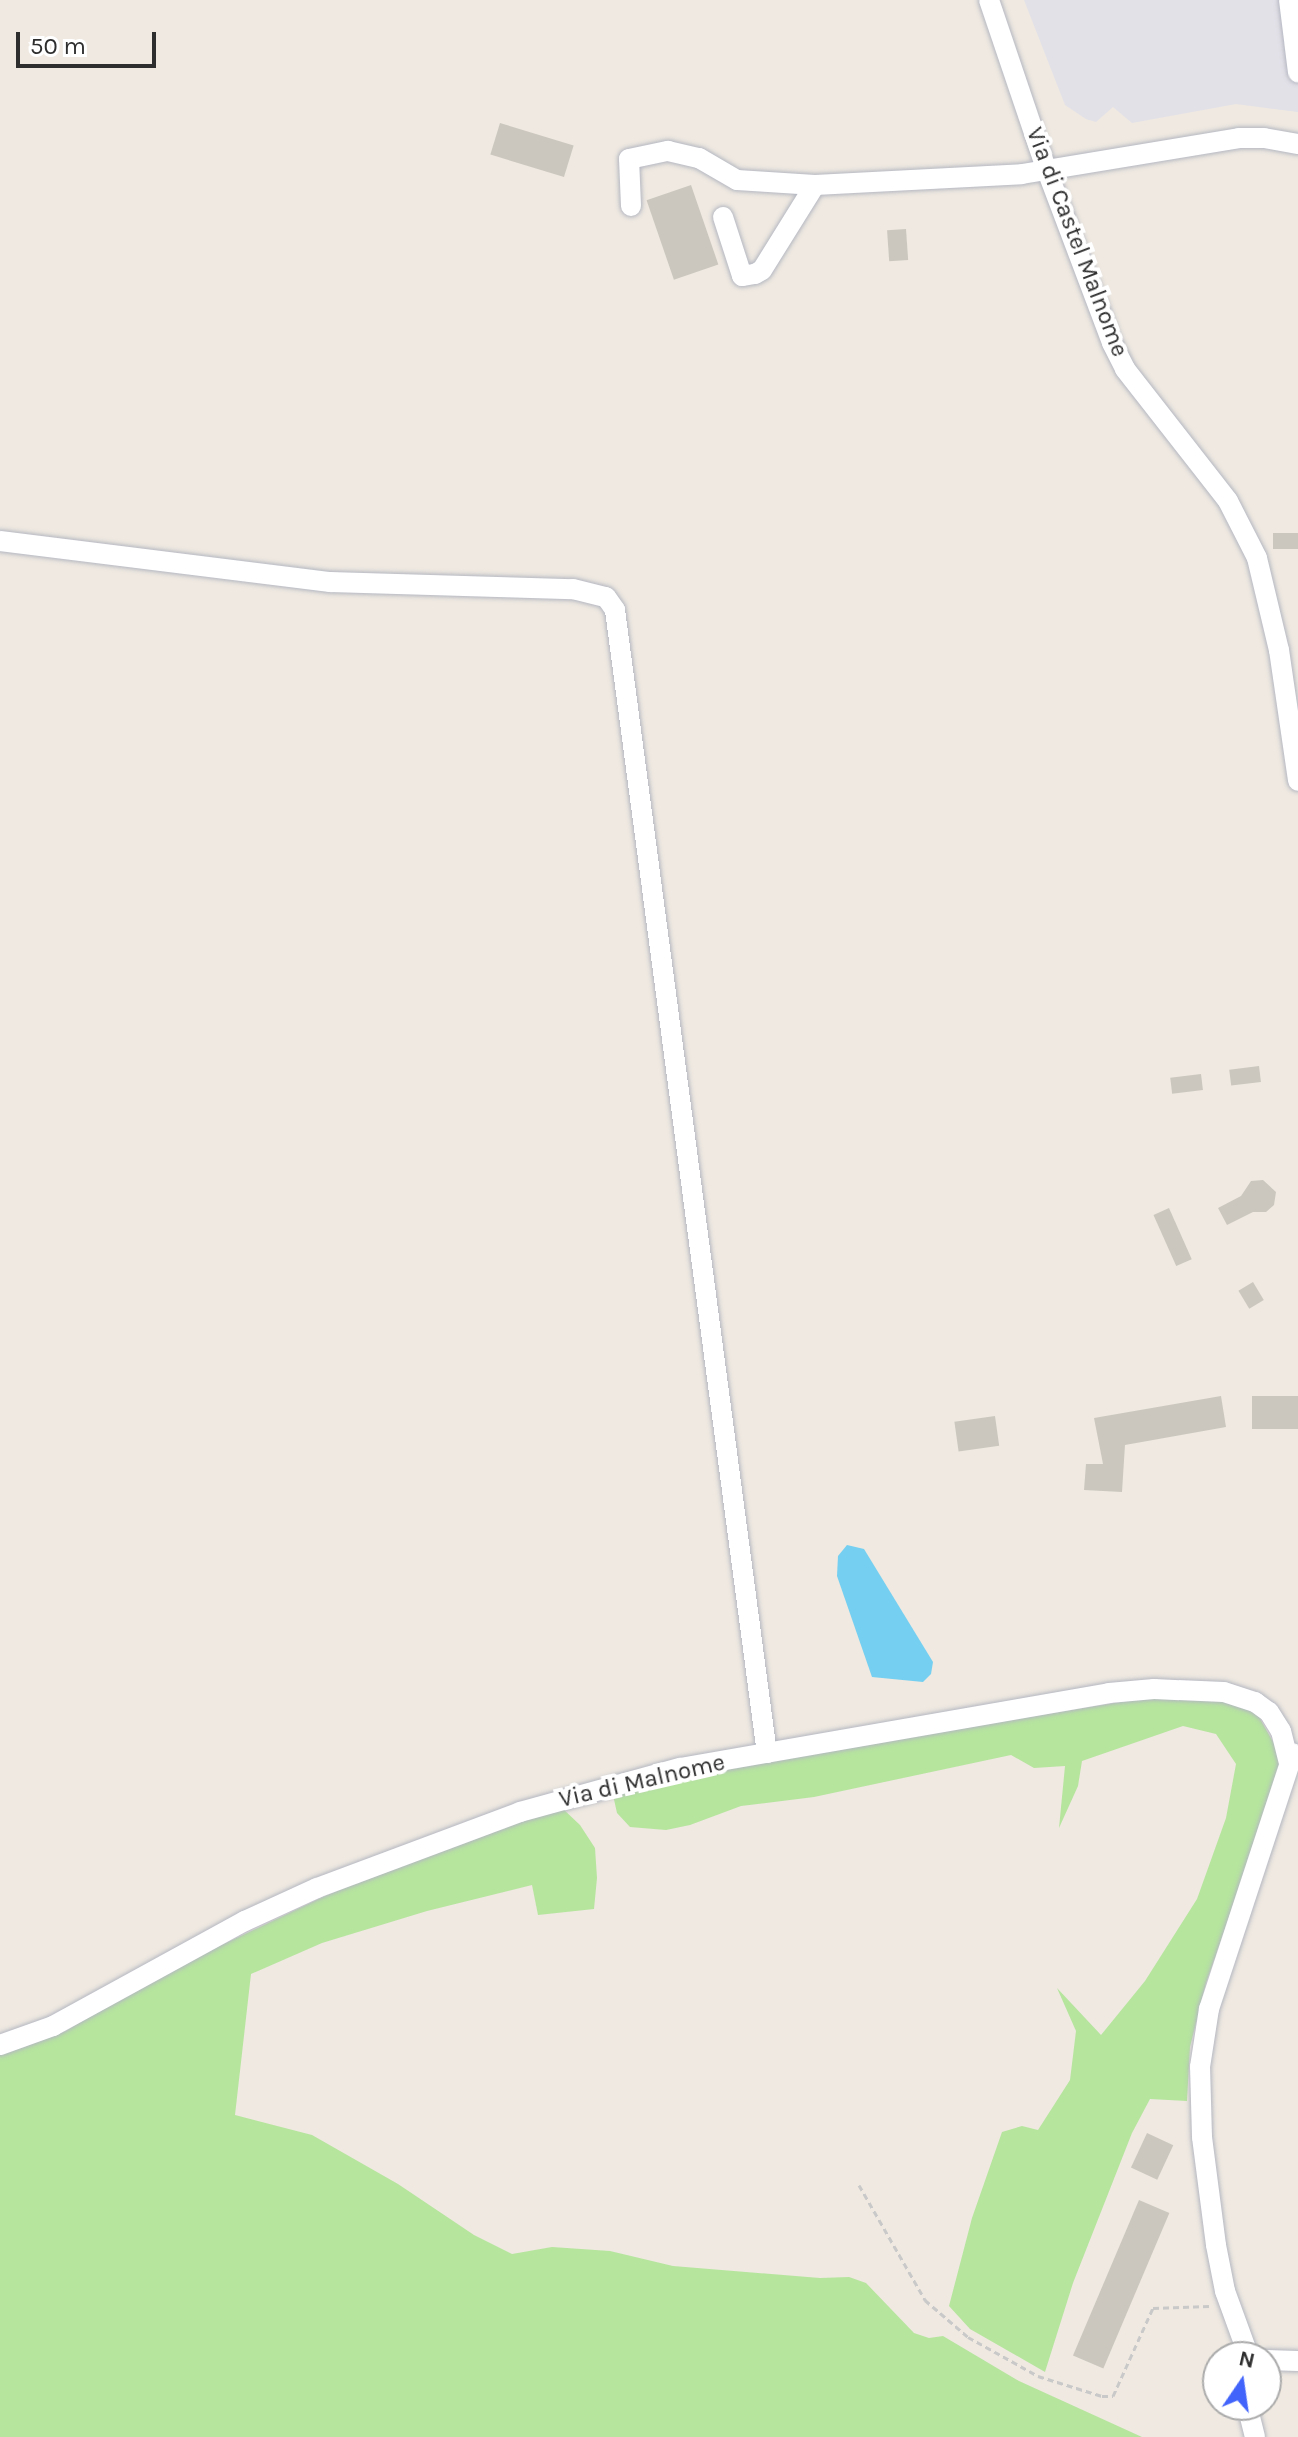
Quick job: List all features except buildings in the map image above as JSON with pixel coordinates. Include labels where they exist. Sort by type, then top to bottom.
[{"type":"street","name":"Via di Castel Malnome","points":[[989,0],[1099,315],[1125,369],[1228,501],[1257,558],[1279,650],[1298,781]]},
{"type":"street","points":[[1289,0],[1298,72]]},
{"type":"street","points":[[631,206],[629,159],[668,151],[699,158],[737,180],[815,185],[1022,174],[1239,138],[1264,138],[1298,144]]},
{"type":"street","points":[[723,217],[742,276],[755,274],[762,270],[815,185]]},
{"type":"street","points":[[0,541],[183,567],[330,582],[573,589],[606,597],[615,610],[767,1753]]},
{"type":"street","name":"Via di Malnome","points":[[0,2045],[53,2026],[245,1921],[332,1883],[555,1800],[680,1768],[1109,1693],[1206,1690],[1239,1695],[1269,1712],[1281,1731],[1289,1764]]},
{"type":"street","points":[[1243,2341],[1228,2301],[1216,2245],[1202,2137],[1201,2048],[1209,2009],[1298,1742]]},
{"type":"path","points":[[859,2185],[925,2300],[968,2337],[1004,2360],[1090,2392],[1113,2396],[1153,2308],[1209,2306],[1228,2301]]},
{"type":"shaded area","points":[[1024,0],[1298,0],[1298,112],[1236,104],[1132,123],[1113,107],[1096,122],[1086,119],[1065,105]]},
{"type":"green space","points":[[1158,1696],[1236,1701],[1259,1717],[1276,1747],[1281,1769],[1206,1983],[1190,2047],[1187,2101],[1150,2099],[1132,2133],[1073,2283],[1045,2372],[970,2329],[949,2306],[972,2218],[1002,2132],[1022,2126],[1038,2130],[1070,2080],[1076,2031],[1057,1988],[1101,2035],[1145,1981],[1197,1899],[1226,1818],[1236,1764],[1216,1734],[1183,1726],[1082,1761],[1078,1786],[1059,1828],[1065,1766],[1034,1768],[1011,1755],[814,1797],[741,1806],[690,1825],[666,1830],[630,1827],[617,1813],[613,1795],[738,1764]]},
{"type":"green space","points":[[561,1807],[580,1825],[595,1848],[597,1878],[594,1909],[538,1915],[532,1885],[427,1911],[322,1943],[251,1974],[235,2115],[312,2135],[398,2184],[474,2235],[512,2254],[552,2247],[610,2251],[673,2266],[820,2278],[849,2277],[866,2283],[914,2333],[929,2338],[943,2336],[1019,2381],[1142,2437],[0,2437],[0,2055],[66,2031],[154,1977],[323,1897],[399,1864]]},
{"type":"water","points":[[847,1545],[864,1549],[933,1662],[931,1674],[923,1682],[872,1677],[837,1576],[838,1556]]}]
